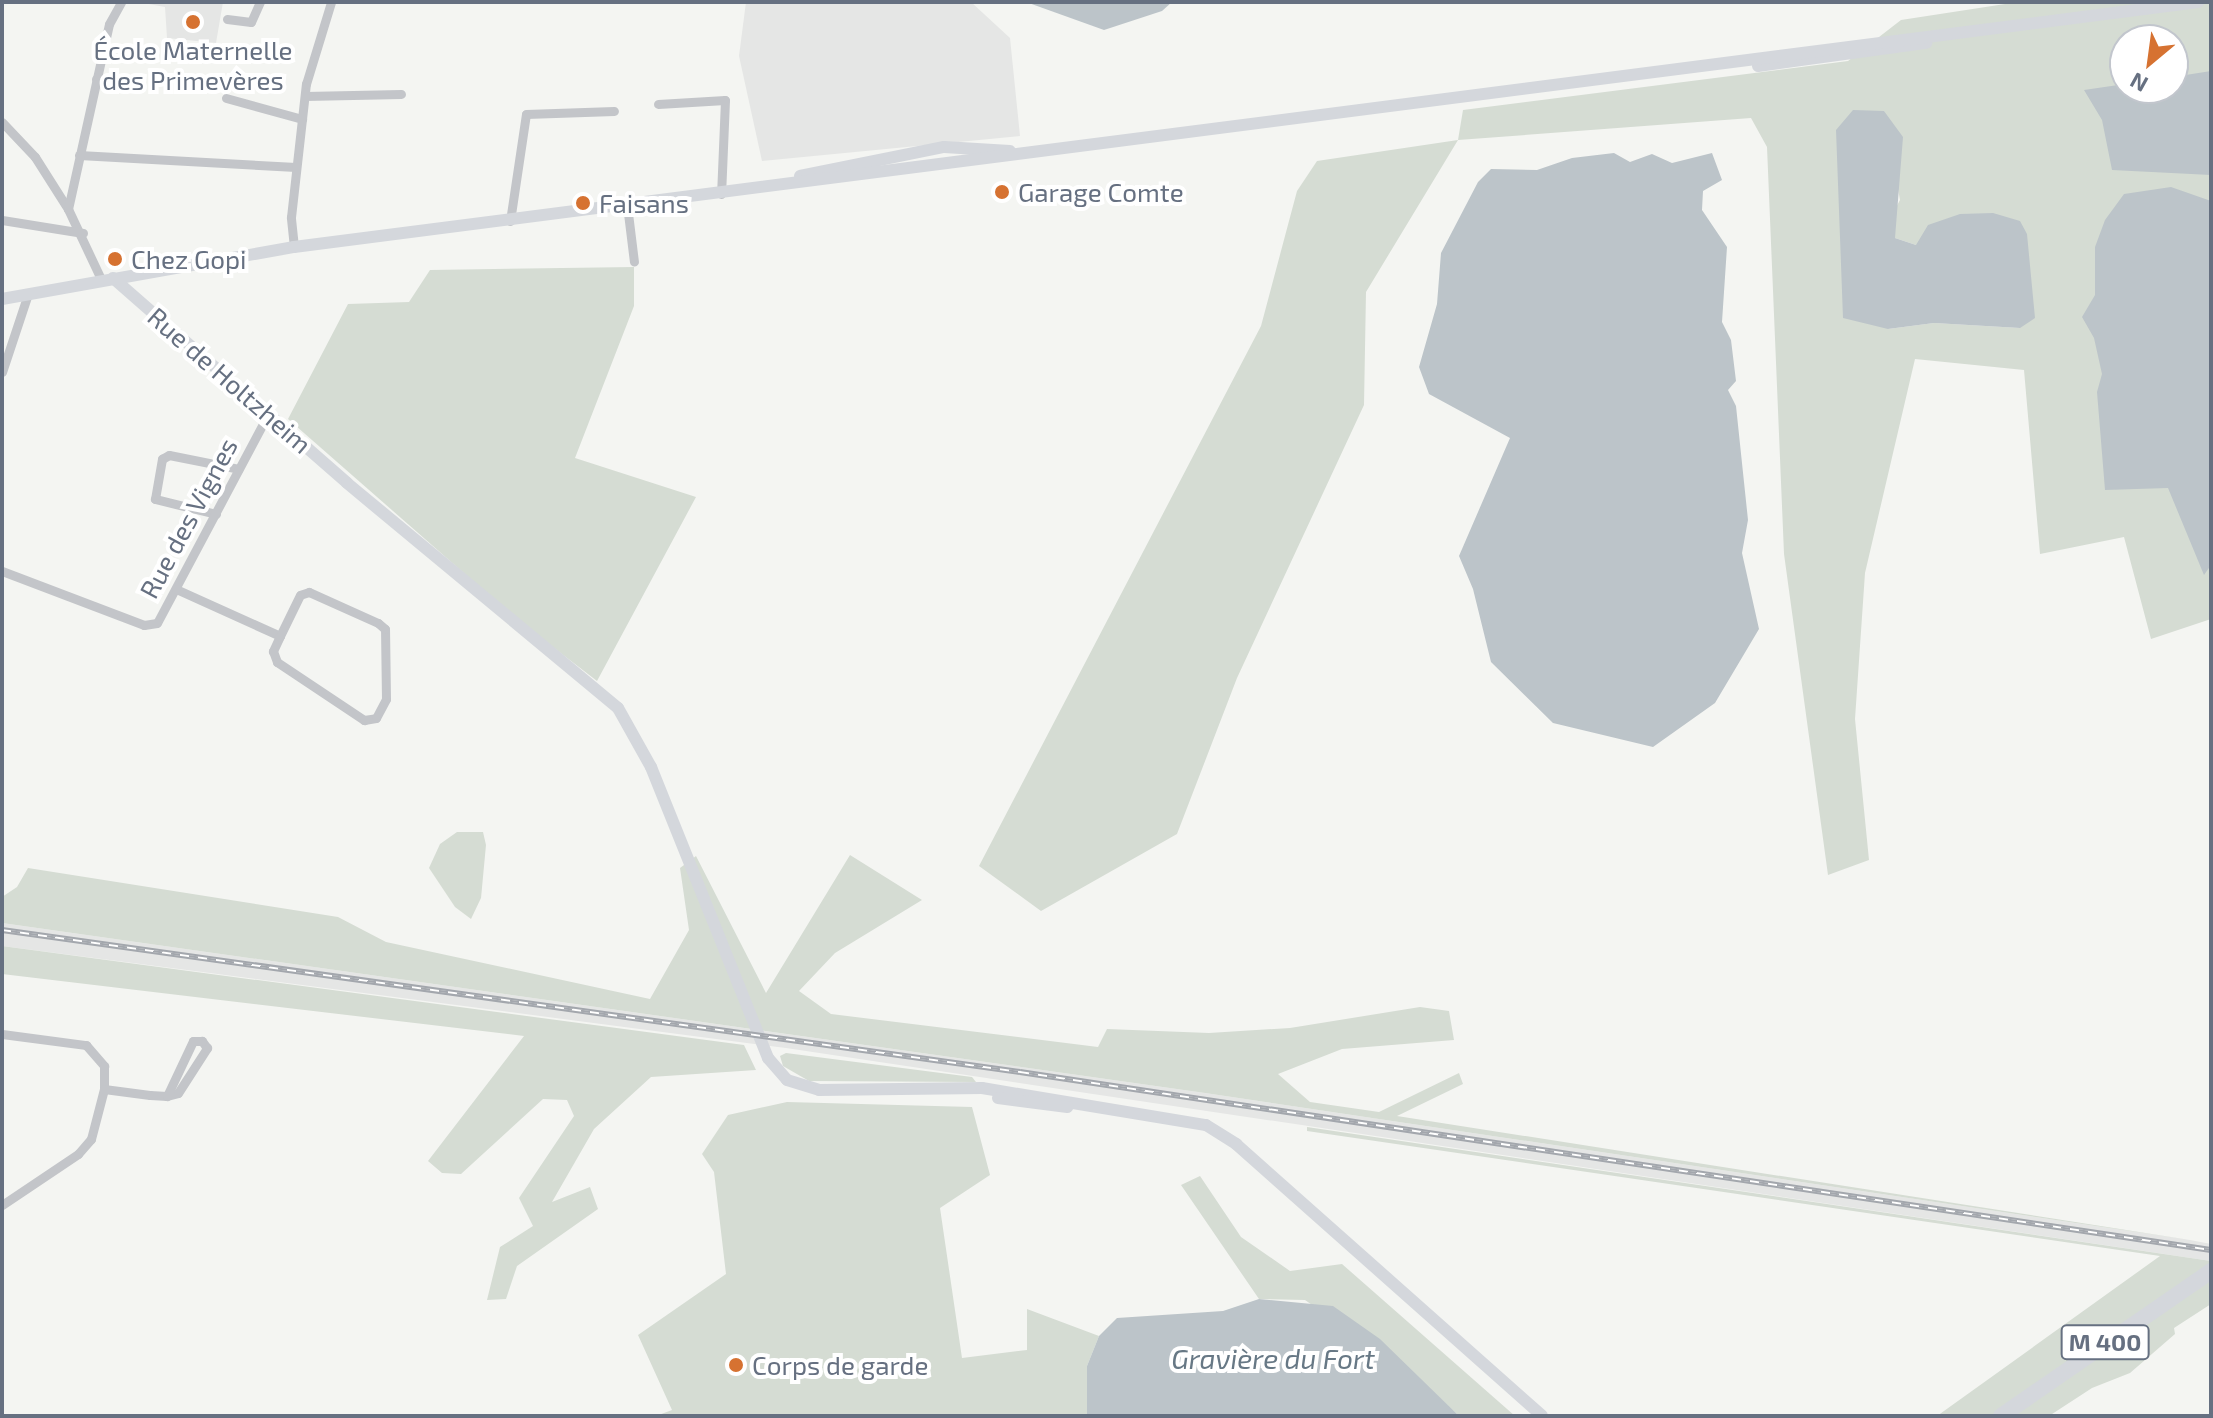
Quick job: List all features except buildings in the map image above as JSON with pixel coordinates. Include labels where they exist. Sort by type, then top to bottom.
[{"type":"highway","name":"M 400","points":[[2001,1416],[2211,1271]]},
{"type":"highway","name":"M 400","points":[[2009,1416],[2211,1277]]},
{"type":"main road","points":[[2,299],[294,247],[721,194],[892,163],[918,166],[1037,153],[1642,75],[1812,59],[1992,29],[2198,2]]},
{"type":"main road","points":[[892,163],[916,152],[965,146],[1037,153]]},
{"type":"main road","points":[[916,152],[918,166]]},
{"type":"main road","name":"Rue de Holtzheim","points":[[107,278],[347,483],[611,700],[625,717],[651,767],[775,1069],[793,1084],[811,1090],[990,1089],[1162,1114],[1196,1122],[1228,1137],[1542,1416]]},
{"type":"street","points":[[68,209],[109,24],[121,2]]},
{"type":"street","points":[[227,19],[251,22],[260,2]]},
{"type":"street","points":[[294,247],[291,217],[305,96],[331,2]]},
{"type":"street","points":[[96,79],[138,82]]},
{"type":"street","points":[[305,96],[401,94]]},
{"type":"street","points":[[226,98],[302,119]]},
{"type":"street","points":[[658,104],[725,100],[721,194]]},
{"type":"street","points":[[510,221],[526,114],[614,111]]},
{"type":"street","points":[[2,122],[53,185],[107,278]]},
{"type":"street","points":[[79,155],[296,167]]},
{"type":"street","points":[[53,185],[72,186]]},
{"type":"street","points":[[627,205],[634,262]]},
{"type":"street","points":[[2,220],[83,233]]},
{"type":"street","points":[[2,372],[28,294]]},
{"type":"street","name":"Rue des Vignes","points":[[2,571],[144,625],[157,623],[268,414]]},
{"type":"street","points":[[216,514],[155,499],[162,459],[169,455],[239,469]]},
{"type":"street","points":[[176,589],[280,636]]},
{"type":"street","points":[[309,592],[378,623],[385,629],[386,699],[376,718],[364,720],[277,662],[273,651],[280,636],[300,595],[309,592]]},
{"type":"street","points":[[2,1034],[86,1045],[104,1066],[104,1089],[91,1139],[2,1205]]},
{"type":"street","points":[[104,1089],[167,1096],[186,1087],[207,1048],[202,1041],[193,1041],[167,1096]]},
{"type":"shaded area","name":"École Maternelle des Primevères","points":[[138,2],[223,2],[216,43],[167,38],[165,7]]},
{"type":"shaded area","points":[[746,2],[971,2],[1010,38],[1020,136],[762,161],[739,56]]},
{"type":"shaded area","points":[[2018,2],[2211,2],[2211,619],[2151,639],[2124,537],[2040,554],[2024,370],[1915,359],[1865,573],[1855,719],[1869,860],[1828,875],[1784,554],[1767,147],[1751,118],[1458,140],[1463,110],[1848,61],[1901,20]],"holes":[[[1884,111],[1900,200],[1893,213],[1895,238],[1916,245],[2020,328],[1934,323],[1888,329]]]},
{"type":"shaded area","points":[[1458,140],[1366,292],[1364,405],[1237,678],[1177,834],[1041,911],[979,866],[1261,326],[1297,191],[1317,161]]},
{"type":"shaded area","points":[[634,267],[634,306],[575,458],[696,497],[597,681],[514,617],[288,419],[348,304],[409,302],[430,270]]},
{"type":"shaded area","points":[[457,832],[483,832],[486,845],[481,898],[471,919],[455,907],[429,868],[440,844]]},
{"type":"shaded area","points":[[850,855],[922,900],[835,953],[799,991],[831,1014],[1098,1047],[1107,1029],[1209,1033],[1290,1028],[1420,1007],[1449,1011],[1454,1040],[1342,1049],[1278,1074],[1310,1102],[1379,1112],[1459,1073],[1463,1084],[1397,1116],[2190,1240],[1205,1093],[2,923],[2,897],[17,887],[28,868],[338,917],[386,942],[650,999],[689,930],[680,868],[696,856],[766,993]]},
{"type":"shaded area","points":[[2,923],[1205,1093],[2190,1240],[2211,1244],[2211,1261],[786,1048],[2,946]]},
{"type":"shaded area","points":[[2,946],[744,1045],[756,1070],[651,1077],[594,1129],[552,1202],[590,1187],[598,1209],[517,1266],[506,1299],[487,1300],[500,1247],[533,1226],[519,1198],[574,1116],[567,1100],[543,1099],[461,1174],[442,1173],[428,1161],[524,1036],[2,974]]},
{"type":"shaded area","points":[[786,1053],[972,1077],[976,1082],[809,1081],[783,1066],[780,1056]]},
{"type":"shaded area","points":[[787,1102],[972,1107],[990,1175],[940,1208],[962,1358],[1027,1350],[1027,1309],[1099,1336],[1087,1366],[1087,1416],[656,1416],[672,1410],[638,1335],[726,1274],[714,1172],[702,1154],[728,1115]]},
{"type":"shaded area","points":[[1307,1127],[2211,1261],[2211,1304],[2174,1328],[2175,1334],[2130,1373],[2092,1388],[2049,1416],[1937,1416],[2160,1256],[1307,1131]]},
{"type":"shaded area","points":[[1200,1176],[1241,1237],[1290,1271],[1342,1264],[1515,1416],[1459,1416],[1421,1381],[1305,1300],[1259,1299],[1181,1185]]},
{"type":"water","points":[[1026,2],[1172,2],[1162,11],[1104,30]]},
{"type":"water","points":[[2211,71],[2211,175],[2112,170],[2102,120],[2084,90],[2109,86],[2109,104],[2189,104],[2189,74]]},
{"type":"water","points":[[1853,110],[1884,111],[1903,137],[1895,238],[1916,245],[1928,225],[1960,214],[1993,213],[2020,221],[2027,234],[2035,318],[2020,328],[1934,323],[1888,329],[1843,318],[1836,130]]},
{"type":"water","points":[[1614,153],[1630,162],[1652,154],[1672,163],[1712,153],[1722,180],[1703,191],[1702,210],[1727,247],[1722,322],[1731,340],[1736,381],[1728,390],[1736,406],[1748,520],[1742,553],[1759,629],[1715,703],[1653,747],[1553,723],[1491,662],[1473,589],[1459,556],[1510,438],[1429,394],[1419,367],[1437,304],[1441,253],[1478,182],[1491,169],[1537,170],[1572,158]]},
{"type":"water","points":[[2171,187],[2211,201],[2211,565],[2204,575],[2168,488],[2105,490],[2097,392],[2102,374],[2094,338],[2082,317],[2095,295],[2095,247],[2105,220],[2124,194]]},
{"type":"water","name":"Gravière du Fort","points":[[1259,1299],[1333,1306],[1380,1339],[1459,1416],[1087,1416],[1087,1366],[1099,1336],[1117,1318],[1223,1311]]},
{"type":"railway","points":[[2,930],[1020,1072],[2211,1250]]},
{"type":"place","name":"École Maternelle des Primevères","points":[[193,22]]},
{"type":"place","name":"Garage Comte","points":[[1002,192]]},
{"type":"place","name":"Faisans","points":[[583,203]]},
{"type":"place","name":"Chez Gopi","points":[[115,259]]},
{"type":"place","name":"Corps de garde","points":[[736,1365]]}]
